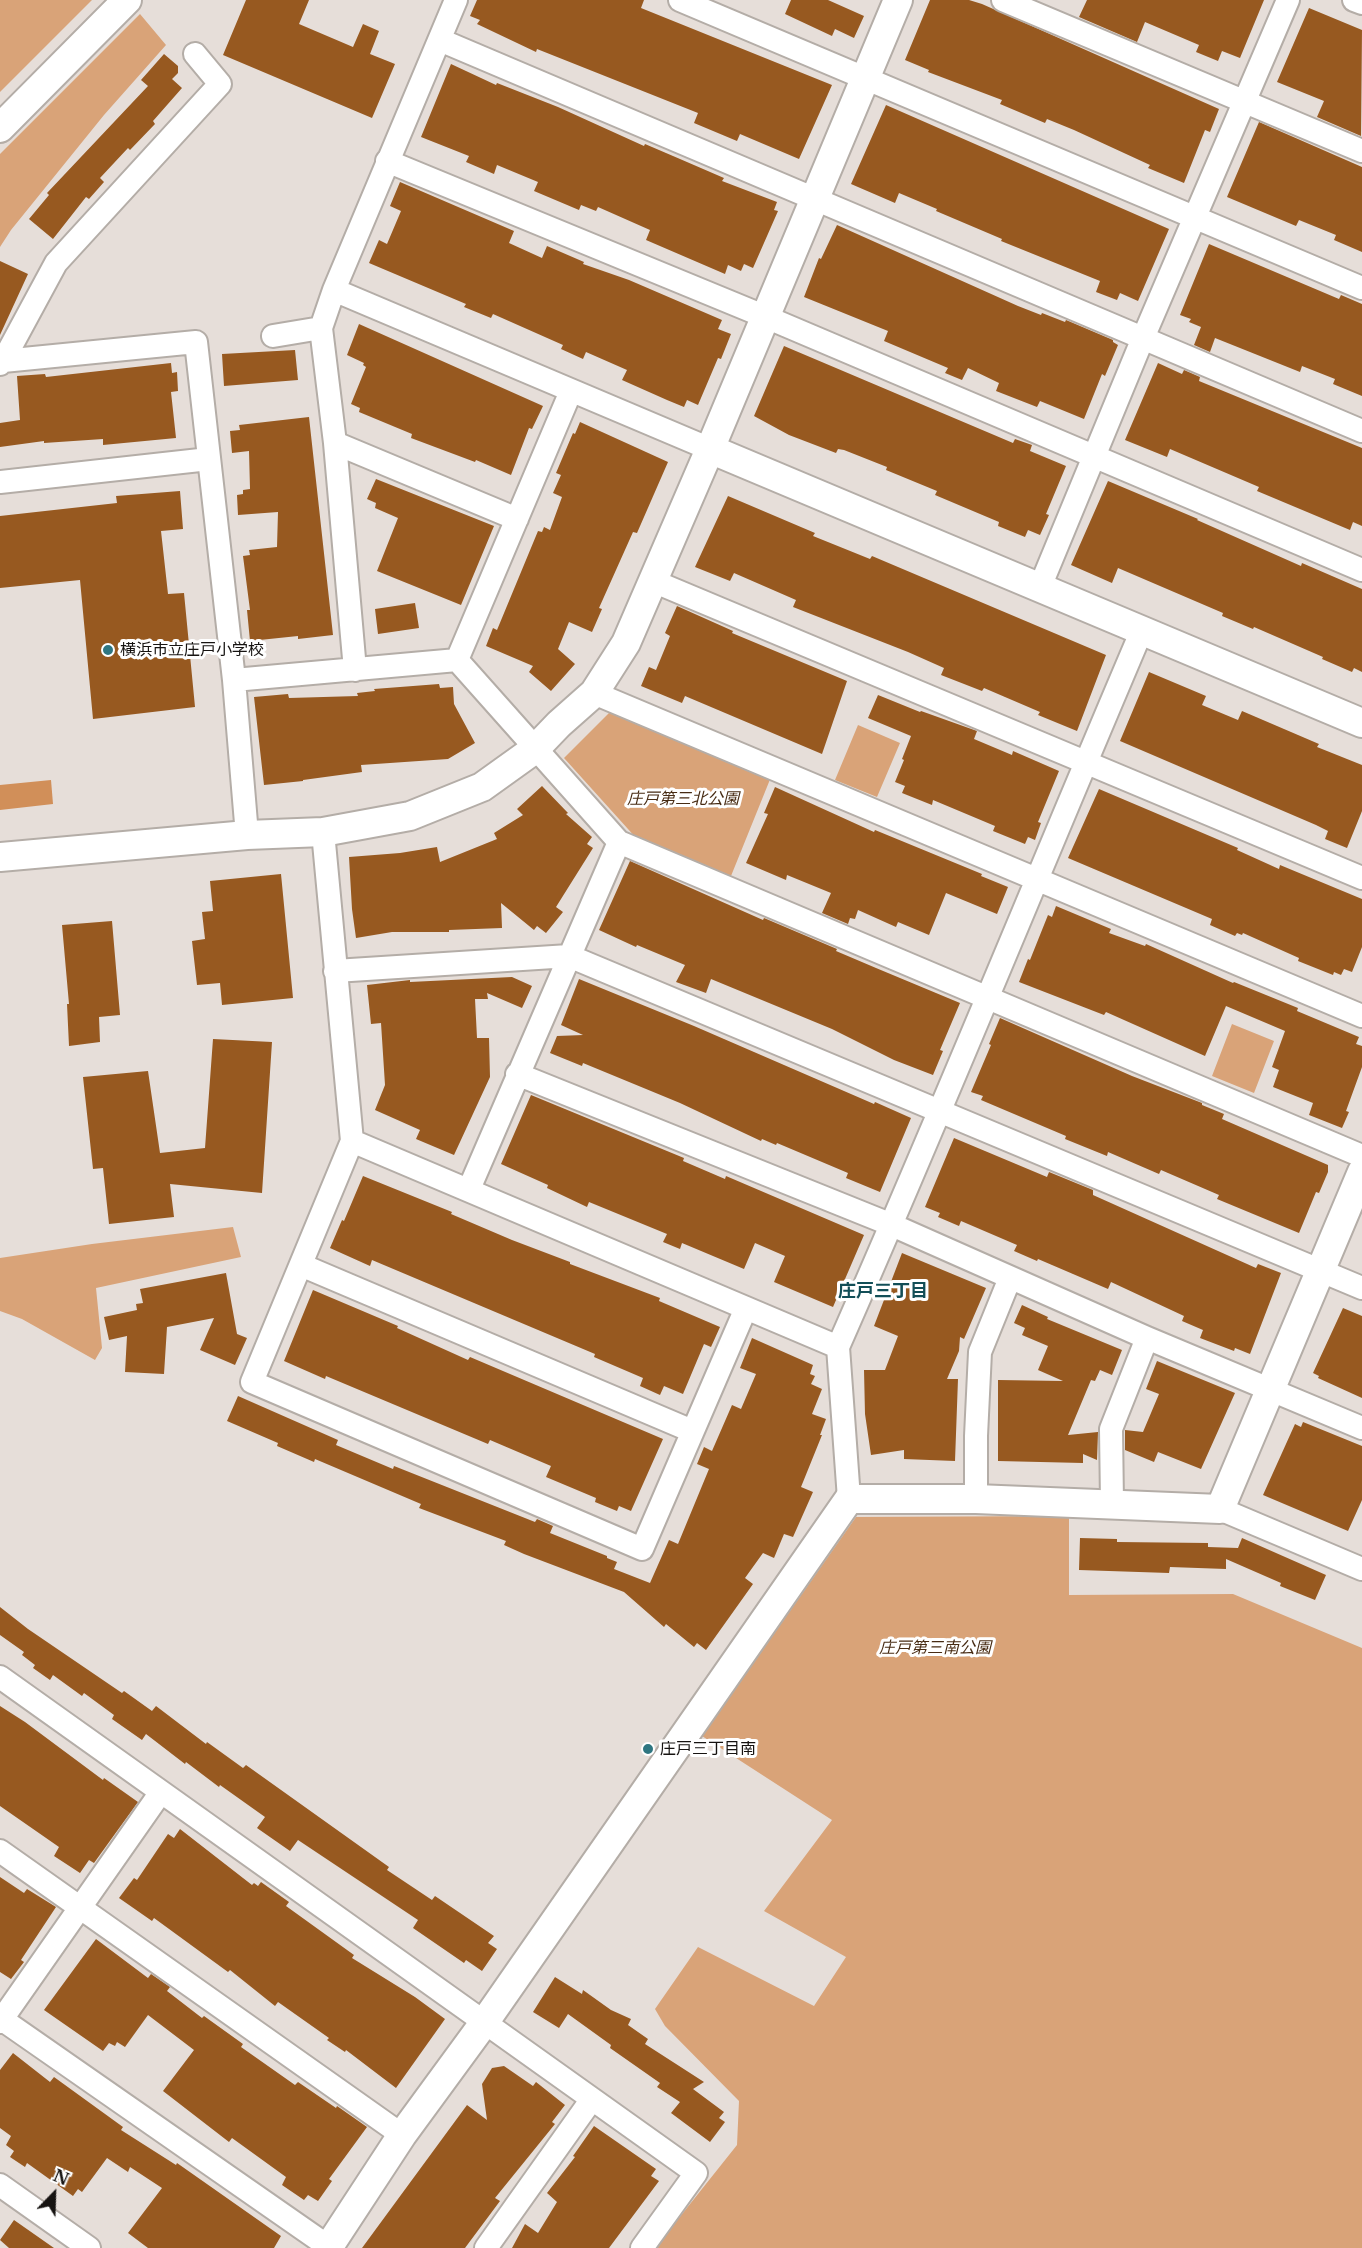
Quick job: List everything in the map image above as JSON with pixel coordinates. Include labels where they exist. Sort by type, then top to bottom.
[{"type":"street","points":[[355,669],[335,443],[321,328],[334,290],[387,161],[456,0]]},
{"type":"street","points":[[680,0],[1362,288]]},
{"type":"street","points":[[0,857],[247,835],[323,832],[410,816],[482,787],[535,749],[594,693],[626,643],[766,317],[898,0]]},
{"type":"street","points":[[1003,0],[1362,151]]},
{"type":"street","points":[[1040,587],[1143,338],[1288,0]]},
{"type":"street","points":[[1354,0],[1362,3]]},
{"type":"street","points":[[0,128],[123,1]]},
{"type":"street","points":[[440,40],[815,201],[1362,431]]},
{"type":"street","points":[[1,362],[56,263],[220,84],[195,54]]},
{"type":"street","points":[[387,161],[766,317],[1362,570]]},
{"type":"street","points":[[334,290],[1362,723]]},
{"type":"street","points":[[273,336],[321,328]]},
{"type":"street","points":[[1,362],[196,342],[234,680],[247,835]]},
{"type":"street","points":[[457,660],[571,391]]},
{"type":"street","points":[[335,443],[517,519]]},
{"type":"street","points":[[0,482],[209,459]]},
{"type":"street","points":[[653,581],[1362,878]]},
{"type":"street","points":[[161,1792],[1,2020],[329,2248],[402,2135],[484,2023],[849,1499],[838,1347],[940,1113],[1142,630]]},
{"type":"street","points":[[234,680],[457,660]]},
{"type":"street","points":[[457,660],[620,842],[1362,1156]]},
{"type":"street","points":[[594,693],[1362,1016]]},
{"type":"street","points":[[323,832],[352,1141],[252,1382],[642,1549],[746,1308]]},
{"type":"street","points":[[469,1189],[517,1074],[620,842]]},
{"type":"street","points":[[335,970],[569,956],[1362,1288]]},
{"type":"street","points":[[517,1074],[892,1225],[1147,1338],[1362,1428]]},
{"type":"street","points":[[352,1141],[838,1347]]},
{"type":"street","points":[[1220,1509],[1362,1172]]},
{"type":"street","points":[[301,1265],[692,1431]]},
{"type":"street","points":[[976,1499],[980,1352],[1010,1278]]},
{"type":"street","points":[[1112,1503],[1111,1429],[1147,1338]]},
{"type":"street","points":[[849,1499],[976,1499],[1220,1509],[1362,1569]]},
{"type":"street","points":[[0,1677],[696,2173],[642,2248]]},
{"type":"street","points":[[0,1851],[402,2135]]},
{"type":"street","points":[[486,2248],[592,2099]]},
{"type":"street","points":[[0,2186],[89,2248]]},
{"type":"green space","points":[[0,0],[92,0],[0,92]]},
{"type":"green space","points":[[140,14],[166,45],[104,115],[11,230],[0,247],[0,154]]},
{"type":"green space","name":"庄戸第三北公園","points":[[612,710],[771,777],[731,876],[637,839],[564,758]]},
{"type":"green space","points":[[858,725],[900,743],[877,797],[835,780]]},
{"type":"green space","points":[[1232,1024],[1274,1041],[1254,1093],[1212,1076]]},
{"type":"green space","points":[[233,1227],[241,1257],[96,1288],[102,1348],[95,1360],[22,1319],[0,1311],[0,1258]]},
{"type":"green space","name":"庄戸第三南公園","points":[[1069,1516],[1069,1595],[1233,1594],[1362,1648],[1362,2248],[655,2248],[737,2145],[739,2101],[665,2026],[655,2009],[698,1947],[814,2006],[846,1957],[764,1911],[832,1820],[702,1736],[856,1517]]},
{"type":"shaded area","points":[[51,780],[53,804],[0,810],[0,785]]},
{"type":"building","points":[[246,0],[309,0],[299,24],[353,47],[363,24],[379,31],[370,54],[395,64],[372,118],[223,55]]},
{"type":"building","points":[[477,0],[644,0],[641,8],[832,85],[799,159],[740,134],[737,141],[694,123],[698,113],[537,49],[536,52],[477,24],[480,20],[470,16]]},
{"type":"building","points":[[791,0],[828,0],[864,16],[854,38],[835,29],[832,36],[785,14]]},
{"type":"building","points":[[930,0],[969,0],[982,4],[1219,109],[1210,132],[1205,130],[1184,183],[1148,168],[1150,165],[1074,130],[1047,119],[1045,123],[1000,104],[1002,100],[928,72],[929,70],[905,60]]},
{"type":"building","points":[[1087,0],[1264,0],[1240,58],[1222,51],[1218,61],[1196,52],[1199,45],[1145,22],[1137,42],[1079,17]]},
{"type":"building","points":[[1309,8],[1362,30],[1361,136],[1317,117],[1324,101],[1277,82]]},
{"type":"building","points":[[164,54],[178,66],[178,73],[172,79],[182,88],[153,121],[155,124],[100,178],[104,182],[89,199],[86,197],[53,239],[29,219],[49,195],[47,193],[148,86],[141,80]]},
{"type":"building","points":[[451,64],[496,85],[497,83],[558,107],[644,146],[645,144],[724,178],[722,181],[777,202],[774,210],[778,211],[753,268],[744,264],[741,271],[728,265],[725,274],[646,240],[650,230],[598,207],[596,211],[581,205],[579,210],[534,191],[538,182],[497,165],[494,174],[466,162],[469,156],[421,137]]},
{"type":"building","points":[[886,105],[1169,229],[1138,301],[1120,293],[1117,300],[1096,292],[1100,281],[1001,241],[1002,239],[899,193],[895,203],[851,184]]},
{"type":"building","points":[[1259,122],[1362,167],[1362,252],[1334,240],[1336,235],[1299,220],[1296,226],[1227,197]]},
{"type":"building","points":[[400,182],[514,231],[509,243],[542,258],[547,246],[584,262],[583,264],[629,280],[722,320],[718,329],[731,334],[698,405],[687,400],[684,407],[667,400],[622,380],[627,370],[586,352],[583,359],[561,349],[563,345],[493,314],[491,318],[464,307],[466,304],[369,263],[379,240],[387,244],[401,211],[390,206]]},
{"type":"building","points":[[837,225],[1018,306],[1065,322],[1066,320],[1113,340],[1118,345],[1105,376],[1102,374],[1084,419],[1040,401],[1037,407],[996,391],[999,383],[968,368],[962,380],[945,373],[948,368],[884,341],[888,331],[804,297],[819,258],[821,259]]},
{"type":"building","points":[[1209,244],[1339,299],[1341,295],[1362,304],[1362,396],[1333,384],[1335,379],[1302,366],[1300,372],[1215,338],[1210,352],[1194,345],[1201,327],[1189,322],[1191,319],[1180,315]]},
{"type":"building","points":[[0,261],[28,274],[0,335]]},
{"type":"building","points":[[359,324],[543,406],[532,429],[529,428],[511,475],[476,460],[475,462],[411,438],[412,434],[359,412],[360,408],[351,404],[366,367],[364,363],[347,355]]},
{"type":"building","points":[[784,346],[1013,443],[1015,439],[1032,445],[1030,451],[1066,466],[1040,535],[1028,530],[1025,537],[998,526],[999,522],[935,495],[937,491],[886,470],[887,467],[844,450],[838,449],[836,453],[789,435],[754,416]]},
{"type":"building","points":[[295,350],[298,380],[224,386],[222,354]]},
{"type":"building","points":[[171,363],[172,373],[177,372],[178,391],[171,392],[176,438],[103,445],[103,439],[44,443],[44,441],[0,447],[0,423],[20,420],[17,376],[45,374],[46,377]]},
{"type":"building","points":[[1158,363],[1182,374],[1184,370],[1200,377],[1199,381],[1362,448],[1362,526],[1353,522],[1350,530],[1257,491],[1259,487],[1170,449],[1167,457],[1125,440]]},
{"type":"building","points":[[309,417],[333,635],[250,641],[247,610],[250,610],[243,556],[250,555],[249,550],[277,547],[278,512],[238,515],[237,495],[243,494],[243,490],[250,489],[249,451],[232,453],[230,431],[240,430],[239,425]]},
{"type":"building","points":[[580,422],[668,462],[637,533],[633,532],[599,608],[602,609],[592,632],[569,622],[558,649],[575,664],[551,691],[529,672],[533,666],[486,646],[493,628],[497,630],[538,531],[542,532],[544,527],[550,530],[562,497],[553,493],[561,475],[556,473]]},
{"type":"building","points":[[376,479],[494,526],[461,605],[377,571],[398,518],[375,508],[376,503],[367,499]]},
{"type":"building","points":[[1108,481],[1301,566],[1302,563],[1362,589],[1362,672],[1354,668],[1352,672],[1322,659],[1323,657],[1254,627],[1253,629],[1222,616],[1223,613],[1118,568],[1112,583],[1071,565]]},
{"type":"building","points":[[180,491],[183,529],[161,531],[168,594],[184,593],[195,707],[93,719],[80,580],[0,588],[0,516],[117,503],[116,496]]},
{"type":"building","points":[[728,496],[815,533],[813,536],[870,559],[872,556],[1106,655],[1077,731],[1038,715],[1040,712],[984,688],[982,691],[941,675],[944,668],[908,652],[793,607],[796,600],[734,573],[730,581],[695,567]]},
{"type":"building","points":[[415,603],[419,628],[378,634],[375,609]]},
{"type":"building","points":[[677,606],[733,631],[732,633],[847,681],[822,754],[685,696],[682,703],[641,686],[649,667],[656,670],[670,636],[665,633]]},
{"type":"building","points":[[1149,672],[1206,696],[1202,705],[1238,720],[1242,711],[1319,744],[1317,747],[1362,765],[1362,811],[1347,848],[1325,839],[1328,831],[1316,825],[1120,741]]},
{"type":"building","points":[[439,684],[440,688],[453,687],[454,704],[475,743],[448,759],[361,765],[362,772],[264,785],[254,697],[288,694],[289,698],[358,696],[357,693],[375,691],[374,689]]},
{"type":"building","points":[[878,695],[977,731],[974,739],[1012,755],[1013,751],[1059,771],[1038,822],[1041,823],[1035,840],[1028,837],[1025,844],[993,831],[995,826],[933,800],[932,805],[902,793],[905,786],[895,782],[911,736],[868,718]]},
{"type":"building","points":[[542,786],[568,813],[566,814],[592,837],[587,844],[593,848],[556,907],[563,912],[546,933],[537,926],[534,930],[501,903],[502,928],[449,930],[449,932],[392,932],[356,938],[349,857],[437,847],[440,862],[497,839],[494,833],[523,815],[517,809]]},
{"type":"building","points":[[775,787],[874,832],[875,830],[1008,887],[997,914],[946,893],[929,935],[898,922],[896,927],[858,910],[855,919],[850,918],[848,924],[822,913],[831,893],[787,875],[786,880],[746,863],[768,814],[764,813]]},
{"type":"building","points":[[1099,789],[1238,848],[1237,850],[1279,869],[1280,865],[1362,899],[1362,947],[1352,972],[1344,969],[1341,975],[1334,972],[1333,975],[1298,961],[1299,958],[1243,933],[1242,935],[1237,933],[1235,936],[1210,925],[1212,919],[1068,858]]},
{"type":"building","points":[[630,861],[960,1003],[940,1050],[943,1051],[933,1075],[894,1060],[832,1029],[711,979],[706,993],[676,982],[685,965],[599,930]]},
{"type":"building","points":[[281,874],[293,998],[222,1005],[220,983],[197,985],[192,941],[205,939],[202,912],[213,911],[210,881]]},
{"type":"building","points":[[1056,906],[1111,929],[1109,933],[1145,946],[1146,944],[1233,983],[1298,1008],[1297,1011],[1359,1037],[1356,1044],[1362,1046],[1362,1067],[1342,1128],[1309,1115],[1313,1103],[1273,1087],[1279,1070],[1272,1067],[1285,1031],[1226,1006],[1205,1056],[1106,1012],[1104,1015],[1019,982],[1048,915],[1052,917]]},
{"type":"building","points":[[112,921],[120,1015],[99,1017],[100,1042],[69,1046],[67,1004],[69,1004],[62,925]]},
{"type":"building","points":[[512,977],[532,986],[522,1008],[487,993],[488,999],[475,999],[477,1038],[489,1038],[490,1077],[454,1155],[416,1139],[420,1130],[375,1110],[385,1085],[381,1023],[371,1024],[367,985],[410,980],[410,982]]},
{"type":"building","points":[[579,979],[911,1118],[880,1192],[846,1178],[848,1173],[777,1143],[776,1145],[762,1139],[761,1141],[680,1103],[583,1063],[582,1066],[550,1053],[557,1036],[583,1035],[561,1025]]},
{"type":"building","points":[[1000,1018],[1132,1076],[1202,1103],[1224,1114],[1222,1119],[1328,1165],[1328,1172],[1319,1193],[1316,1192],[1299,1233],[1217,1199],[1219,1195],[1161,1170],[1159,1174],[1108,1152],[1107,1156],[981,1100],[983,1096],[971,1092]]},
{"type":"building","points":[[213,1039],[272,1042],[262,1193],[170,1184],[174,1217],[109,1224],[103,1168],[93,1169],[83,1077],[148,1071],[160,1153],[205,1148]]},
{"type":"building","points":[[531,1095],[684,1158],[683,1161],[725,1179],[726,1176],[864,1235],[833,1307],[774,1282],[785,1256],[755,1243],[744,1269],[682,1243],[680,1249],[663,1242],[667,1234],[589,1202],[587,1207],[547,1188],[548,1185],[501,1164]]},
{"type":"building","points":[[954,1138],[1047,1177],[1049,1172],[1093,1190],[1093,1195],[1256,1268],[1258,1264],[1281,1273],[1250,1354],[1235,1348],[1234,1351],[1200,1338],[1203,1330],[1182,1321],[1184,1316],[1111,1282],[1108,1289],[1014,1251],[1017,1245],[961,1221],[959,1226],[938,1217],[940,1213],[925,1207]]},
{"type":"building","points":[[363,1176],[452,1212],[451,1214],[512,1240],[570,1262],[570,1264],[660,1298],[659,1301],[720,1327],[711,1347],[704,1344],[683,1394],[664,1386],[660,1395],[640,1386],[643,1378],[594,1357],[595,1354],[372,1260],[370,1266],[330,1248]]},
{"type":"building","points":[[902,1253],[986,1288],[964,1339],[960,1337],[959,1351],[947,1379],[958,1379],[955,1461],[904,1459],[904,1450],[871,1455],[865,1414],[864,1370],[885,1370],[898,1336],[874,1326]]},
{"type":"building","points":[[226,1273],[237,1334],[247,1338],[235,1365],[200,1350],[214,1318],[167,1327],[164,1374],[125,1372],[127,1336],[109,1340],[104,1317],[137,1310],[136,1304],[143,1303],[140,1289]]},
{"type":"building","points":[[313,1290],[398,1326],[397,1328],[468,1360],[470,1357],[663,1439],[631,1511],[619,1506],[617,1511],[595,1502],[596,1498],[546,1477],[551,1466],[490,1440],[488,1444],[326,1376],[325,1379],[284,1361]]},
{"type":"building","points":[[1022,1305],[1048,1317],[1047,1319],[1122,1350],[1112,1375],[1100,1370],[1095,1381],[1091,1380],[1068,1435],[1098,1432],[1097,1460],[1083,1454],[1083,1463],[998,1461],[998,1380],[1063,1381],[1038,1370],[1048,1346],[1022,1335],[1025,1328],[1014,1323]]},
{"type":"building","points":[[1343,1308],[1362,1316],[1362,1398],[1318,1378],[1319,1376],[1313,1373]]},
{"type":"building","points":[[752,1338],[813,1365],[810,1374],[815,1376],[811,1384],[822,1389],[812,1414],[826,1419],[801,1487],[813,1492],[793,1537],[784,1534],[774,1558],[763,1553],[745,1578],[753,1584],[706,1650],[697,1643],[694,1647],[666,1624],[664,1627],[624,1592],[524,1554],[504,1545],[506,1541],[419,1508],[421,1504],[315,1459],[314,1462],[277,1446],[278,1443],[227,1421],[238,1396],[338,1440],[336,1445],[393,1469],[394,1466],[535,1522],[537,1519],[553,1526],[550,1533],[607,1556],[617,1562],[614,1569],[650,1583],[669,1540],[678,1544],[709,1469],[697,1464],[704,1447],[712,1451],[732,1405],[741,1409],[756,1374],[740,1368]]},
{"type":"building","points":[[1157,1361],[1235,1393],[1201,1469],[1158,1452],[1154,1462],[1125,1450],[1125,1430],[1143,1432],[1159,1394],[1146,1389]]},
{"type":"building","points":[[1303,1422],[1362,1446],[1362,1500],[1348,1531],[1263,1495],[1295,1424],[1301,1427]]},
{"type":"building","points":[[1080,1538],[1117,1539],[1117,1542],[1208,1543],[1208,1547],[1238,1548],[1242,1538],[1326,1575],[1315,1600],[1280,1586],[1281,1583],[1226,1559],[1226,1569],[1170,1567],[1169,1573],[1079,1570]]},
{"type":"building","points":[[0,1607],[28,1629],[122,1693],[124,1691],[152,1711],[156,1706],[206,1744],[207,1742],[243,1768],[246,1765],[389,1867],[387,1870],[432,1900],[435,1896],[494,1936],[488,1943],[497,1949],[482,1971],[466,1960],[464,1963],[413,1928],[418,1920],[298,1840],[290,1851],[257,1828],[265,1817],[186,1762],[185,1764],[146,1734],[142,1740],[112,1719],[114,1715],[84,1693],[82,1696],[53,1675],[50,1680],[33,1668],[35,1665],[22,1655],[24,1652],[0,1635]]},
{"type":"building","points":[[0,1706],[103,1780],[104,1778],[138,1802],[94,1863],[89,1860],[80,1873],[54,1856],[59,1847],[0,1806]]},
{"type":"building","points":[[180,1829],[252,1885],[254,1883],[258,1886],[261,1882],[289,1902],[286,1906],[354,1955],[352,1958],[415,1997],[445,2019],[396,2088],[346,2050],[345,2052],[327,2040],[329,2038],[278,2002],[275,2006],[230,1970],[228,1972],[154,1918],[152,1921],[119,1898],[134,1878],[137,1880],[168,1834],[174,1838]]},
{"type":"building","points":[[0,1877],[24,1893],[27,1889],[56,1907],[21,1960],[24,1962],[11,1979],[0,1972]]},
{"type":"building","points":[[96,1939],[148,1978],[151,1974],[170,1987],[167,1991],[202,2018],[204,2016],[243,2044],[241,2047],[295,2085],[298,2082],[367,2127],[329,2179],[332,2181],[318,2201],[308,2195],[304,2200],[282,2185],[286,2177],[232,2138],[229,2142],[163,2091],[194,2050],[148,2015],[125,2047],[117,2042],[115,2046],[109,2043],[103,2051],[44,2010]]},
{"type":"building","points":[[555,1977],[582,1994],[583,1990],[611,2010],[631,2019],[628,2025],[648,2039],[645,2044],[704,2082],[693,2089],[724,2112],[719,2118],[725,2122],[710,2142],[671,2113],[680,2102],[657,2087],[660,2083],[610,2048],[611,2045],[568,2014],[559,2028],[533,2012]]},
{"type":"building","points":[[13,2053],[50,2082],[54,2077],[123,2127],[121,2130],[176,2165],[177,2163],[281,2236],[274,2248],[148,2248],[128,2233],[162,2188],[130,2167],[128,2172],[107,2158],[82,2192],[78,2189],[73,2196],[27,2163],[25,2167],[10,2157],[14,2151],[6,2145],[11,2136],[0,2128],[0,2070]]},
{"type":"building","points":[[504,2066],[533,2086],[536,2082],[565,2105],[552,2122],[555,2124],[495,2198],[500,2201],[465,2248],[362,2248],[467,2105],[487,2120],[482,2084],[492,2068]]},
{"type":"building","points":[[594,2126],[656,2169],[651,2176],[659,2181],[609,2248],[512,2248],[525,2224],[538,2233],[557,2202],[547,2193],[575,2157],[573,2156]]},
{"type":"building","points":[[14,2220],[54,2248],[9,2248],[0,2240]]},
{"type":"place","name":"横浜市立庄戸小学校","points":[[108,650]]},
{"type":"place","name":"庄戸三丁目南","points":[[648,1749]]},
{"type":"district","name":"庄戸三丁目","points":[[883,1292]]}]
